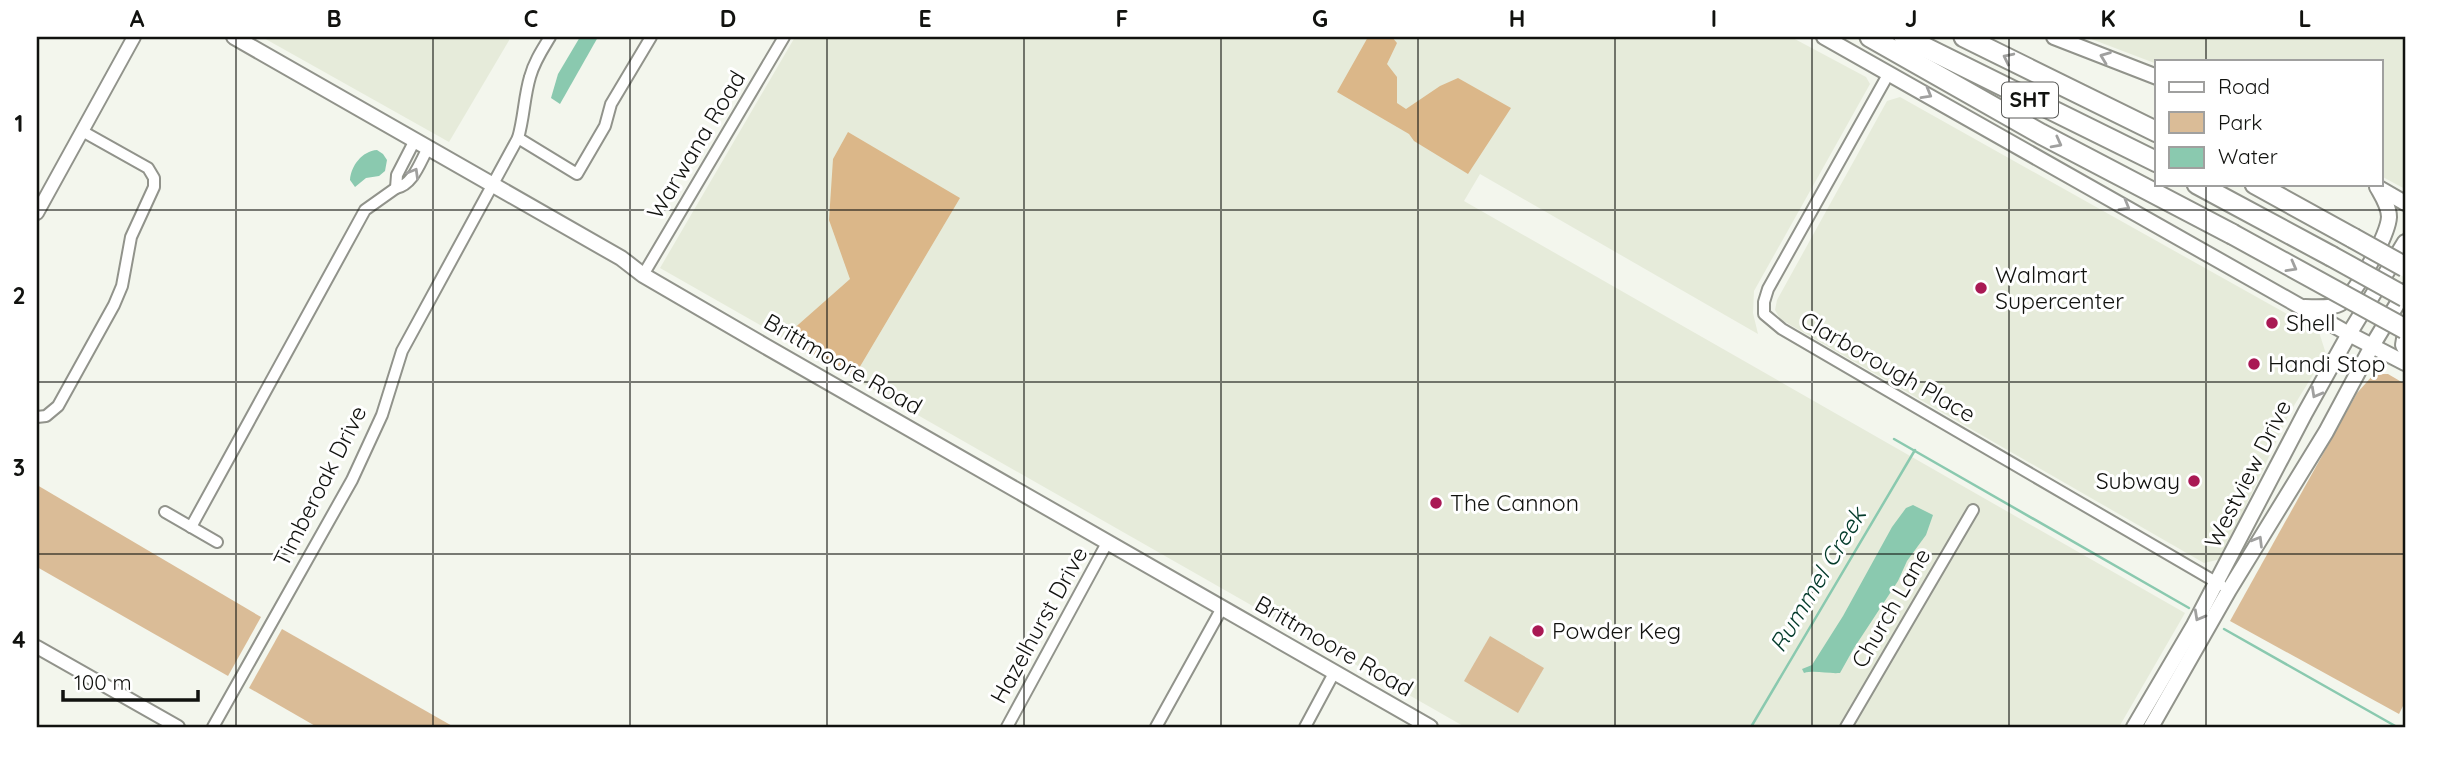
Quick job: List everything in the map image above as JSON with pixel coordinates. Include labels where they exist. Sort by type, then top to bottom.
[{"type":"highway","points":[[1870,37],[2041,134],[2232,234],[2405,331]]},
{"type":"highway","name":"SHT","points":[[1904,37],[2155,161]]},
{"type":"highway","name":"SHT","points":[[1964,37],[2155,131]]},
{"type":"highway","points":[[2201,186],[2405,297]]},
{"type":"highway","points":[[2259,186],[2405,267]]},
{"type":"main road","name":"Brittmoore Road","points":[[234,37],[1430,727]]},
{"type":"main road","points":[[1824,37],[2349,334],[2405,363]]},
{"type":"main road","points":[[2054,37],[2155,76]]},
{"type":"main road","points":[[2304,307],[2334,306],[2343,302],[2353,291],[2386,234],[2389,215],[2387,206],[2374,186]]},
{"type":"main road","points":[[2374,186],[2405,190]]},
{"type":"main road","points":[[2374,186],[2405,203]]},
{"type":"main road","name":"Westview Drive","points":[[2151,727],[2223,586],[2305,413],[2405,242]]},
{"type":"main road","name":"Westview Drive","points":[[2134,727],[2223,586],[2326,432],[2405,291]]},
{"type":"main road","points":[[2405,331],[2405,349]]},
{"type":"street","points":[[37,213],[134,37]]},
{"type":"street","name":"Timberoak Drive","points":[[213,727],[352,480],[382,415],[402,351],[517,138],[523,121],[529,79],[535,62],[550,37]]},
{"type":"street","points":[[517,138],[577,174],[605,126],[611,104],[651,37]]},
{"type":"street","name":"Warwana Road","points":[[643,275],[784,37]]},
{"type":"street","name":"Clarborough Place","points":[[1889,73],[1768,289],[1764,314],[1782,329],[2223,586]]},
{"type":"street","points":[[37,417],[51,413],[71,383],[114,305],[122,286],[131,237],[153,187],[154,178],[148,167],[82,131]]},
{"type":"street","points":[[191,527],[365,209],[409,182],[421,144]]},
{"type":"street","name":"Church Lane","points":[[1846,727],[1973,510]]},
{"type":"street","points":[[164,512],[217,542]]},
{"type":"street","name":"Hazelhurst Drive","points":[[1007,727],[1107,543]]},
{"type":"street","points":[[1156,727],[1222,608]]},
{"type":"street","points":[[37,647],[178,727]]},
{"type":"street","points":[[1305,727],[1334,673]]},
{"type":"shaded area","points":[[262,37],[511,37],[449,142]]},
{"type":"shaded area","points":[[795,37],[1791,37],[1866,77],[1870,84],[1754,291],[1753,313],[1758,334],[1480,174],[1464,201],[2185,613],[2119,727],[1465,727],[660,268]]},
{"type":"shaded area","points":[[1368,37],[1392,37],[1397,43],[1387,64],[1397,77],[1397,103],[1406,109],[1440,86],[1458,78],[1511,108],[1468,174],[1414,141],[1409,134],[1337,92]]},
{"type":"shaded area","points":[[2086,37],[2405,37],[2405,189],[2382,177],[2382,60],[2155,60],[2155,63]]},
{"type":"shaded area","points":[[1900,97],[2319,332],[2326,354],[2290,412],[2221,559],[2204,563],[1780,319],[1775,310],[1777,300],[1887,101]]},
{"type":"shaded area","points":[[848,132],[960,198],[855,375],[782,339],[850,279],[829,220],[833,159]]},
{"type":"green space","points":[[2374,374],[2388,374],[2405,384],[2405,702],[2399,714],[2230,621],[2357,393]]},
{"type":"green space","points":[[37,485],[261,617],[228,676],[37,567]]},
{"type":"green space","points":[[282,629],[454,727],[317,727],[249,688]]},
{"type":"green space","points":[[1490,636],[1544,668],[1518,713],[1464,681]]},
{"type":"water","points":[[580,37],[598,37],[560,104],[551,98],[558,74]]},
{"type":"water","points":[[377,150],[387,160],[385,171],[379,176],[366,178],[355,187],[350,180],[355,165],[362,156]]},
{"type":"water","points":[[1913,505],[1933,515],[1926,535],[1907,561],[1898,581],[1840,673],[1804,673],[1802,669],[1812,665],[1843,616],[1892,527],[1906,508]]},
{"type":"waterway","points":[[1894,439],[2189,608]]},
{"type":"waterway","name":"Rummel Creek","points":[[1751,727],[1915,450]]},
{"type":"waterway","name":"Rummel Creek","points":[[2224,629],[2397,727]]},
{"type":"place","name":"Walmart Supercenter","points":[[1981,288]]},
{"type":"place","name":"Shell","points":[[2272,323]]},
{"type":"place","name":"Handi Stop","points":[[2254,364]]},
{"type":"place","name":"Subway","points":[[2194,481]]},
{"type":"place","name":"The Cannon","points":[[1436,503]]},
{"type":"place","name":"Powder Keg","points":[[1538,631]]}]
